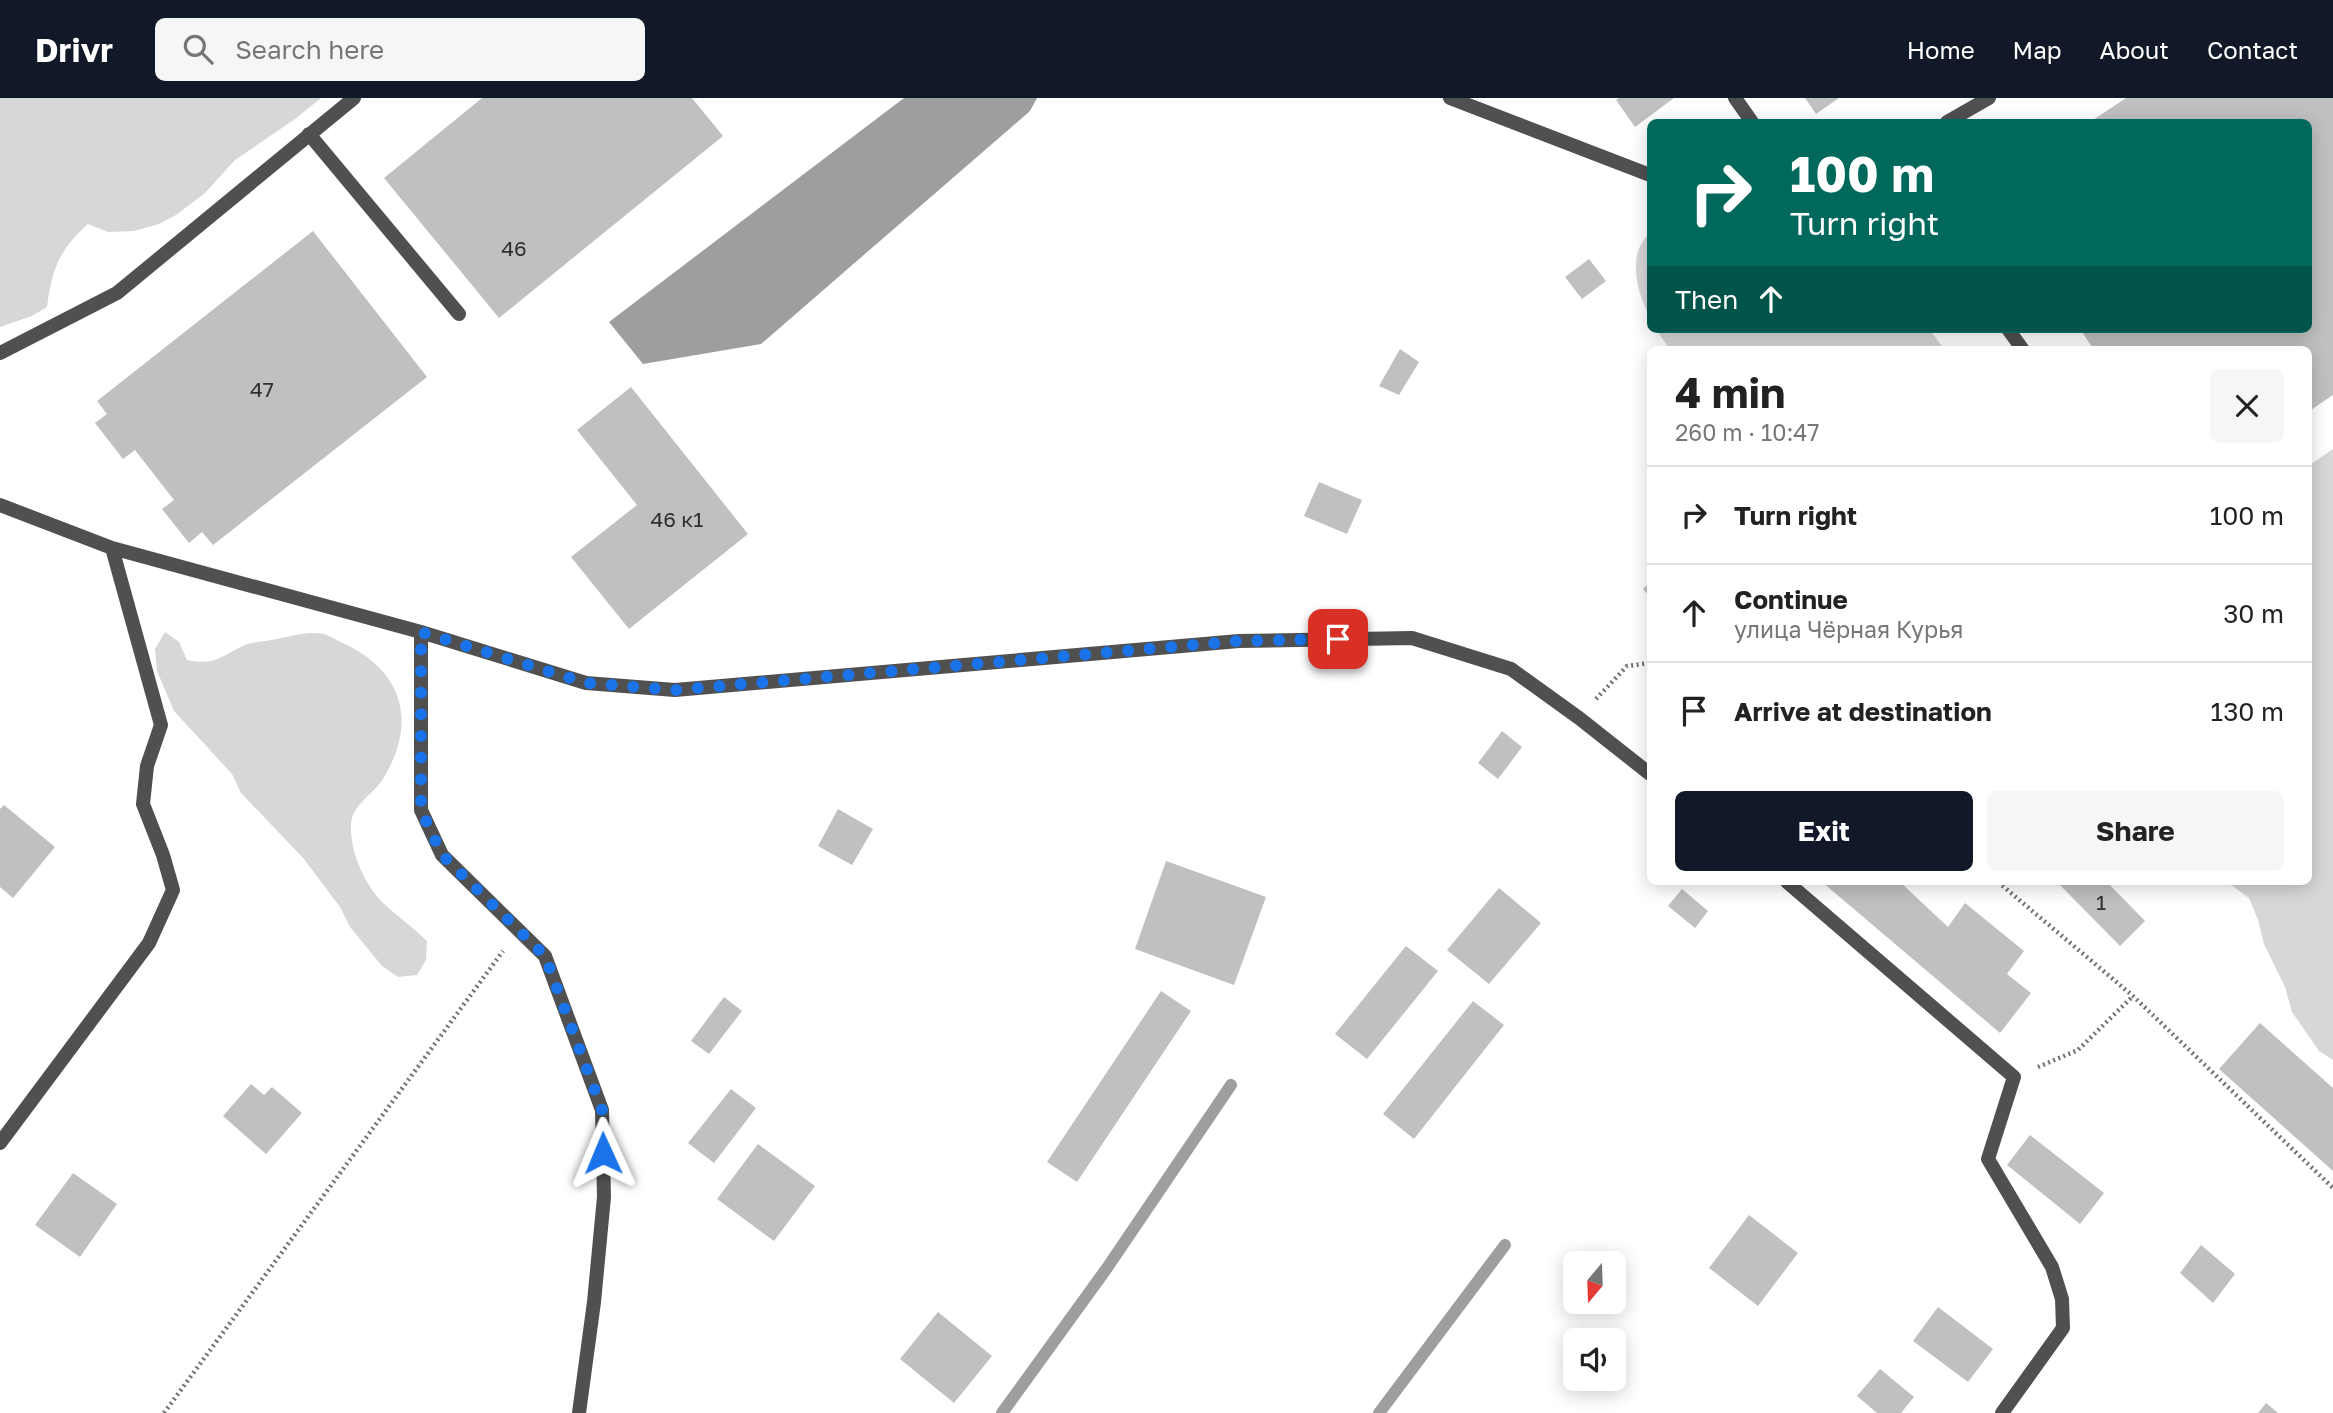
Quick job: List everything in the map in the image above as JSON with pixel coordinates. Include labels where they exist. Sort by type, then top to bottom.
[{"type":"street","points":[[0,353],[117,293],[354,98]]},
{"type":"street","points":[[1450,98],[1647,174]]},
{"type":"street","points":[[1735,98],[1750,119]]},
{"type":"street","points":[[1952,119],[1989,98]]},
{"type":"street","points":[[309,134],[459,314]]},
{"type":"street","points":[[0,505],[112,548],[421,632],[586,683],[675,690],[1240,641],[1412,638],[1511,669],[1647,772]]},
{"type":"street","points":[[0,1143],[149,943],[173,890],[143,804],[146,766],[161,725],[112,548]]},
{"type":"street","points":[[421,632],[421,810],[442,855],[545,956],[602,1110],[604,1197],[594,1302],[579,1413]]},
{"type":"street","points":[[1790,885],[2014,1077],[1988,1159],[2052,1267],[2062,1298],[2063,1328],[2002,1413]]},
{"type":"path","points":[[1579,718],[1627,666],[1647,663]]},
{"type":"path","points":[[2002,885],[2133,996],[2333,1188]]},
{"type":"path","points":[[164,1413],[518,930]]},
{"type":"path","points":[[2014,1077],[2078,1050],[2133,996]]},
{"type":"shaded area","points":[[0,98],[321,98],[235,160],[205,193],[176,215],[159,224],[134,231],[108,232],[88,224],[58,261],[47,307],[32,316],[0,327]]},
{"type":"shaded area","points":[[904,98],[1037,98],[1030,111],[761,344],[643,364],[609,322]]},
{"type":"shaded area","points":[[1647,237],[1647,310],[1636,274],[1638,252]]},
{"type":"shaded area","points":[[1659,333],[1932,333],[1942,346],[1667,346]]},
{"type":"shaded area","points":[[2333,449],[2333,1060],[2319,1051],[2292,1012],[2285,987],[2264,944],[2249,898],[2231,885],[2312,885],[2312,463]]},
{"type":"shaded area","points":[[165,632],[179,642],[187,660],[197,662],[218,659],[250,643],[302,634],[324,634],[363,655],[379,668],[391,683],[399,700],[402,718],[400,738],[394,758],[383,779],[355,812],[351,836],[360,867],[376,896],[427,941],[426,960],[417,975],[398,977],[382,966],[350,927],[340,907],[304,859],[241,793],[232,774],[174,711],[157,671],[155,649]]},
{"type":"building","points":[[482,98],[692,98],[723,136],[499,318],[384,178]]},
{"type":"building","points":[[1674,98],[1635,127],[1616,100]]},
{"type":"building","points":[[1805,98],[1839,98],[1816,114]]},
{"type":"building","points":[[2126,98],[2333,98],[2333,395],[2312,409],[2312,346],[2091,346],[2083,333],[2312,333],[2312,119],[2094,119]]},
{"type":"building","points":[[313,231],[427,377],[213,545],[202,532],[189,543],[162,509],[174,500],[135,450],[123,459],[95,423],[107,414],[97,401]]},
{"type":"building","points":[[1589,259],[1606,281],[1582,299],[1565,277]]},
{"type":"building","points":[[1400,349],[1419,362],[1399,395],[1379,386]]},
{"type":"building","points":[[631,387],[748,534],[629,629],[571,557],[637,505],[577,430]]},
{"type":"building","points":[[1319,482],[1362,500],[1347,534],[1304,516]]},
{"type":"building","points":[[1502,731],[1522,747],[1498,779],[1478,763]]},
{"type":"building","points":[[4,805],[55,847],[13,898],[0,887],[0,809]]},
{"type":"building","points":[[838,809],[873,829],[852,865],[818,846]]},
{"type":"building","points":[[1166,861],[1266,897],[1234,985],[1135,949]]},
{"type":"building","points":[[1826,885],[1903,885],[1948,927],[1965,903],[2024,951],[2007,974],[2031,993],[2000,1033]]},
{"type":"building","points":[[2060,885],[2110,885],[2145,921],[2120,946]]},
{"type":"building","points":[[1499,888],[1541,923],[1489,984],[1447,950]]},
{"type":"building","points":[[1682,889],[1708,911],[1695,928],[1668,906]]},
{"type":"building","points":[[1406,946],[1438,971],[1367,1059],[1335,1034]]},
{"type":"building","points":[[1161,991],[1191,1011],[1077,1182],[1047,1162]]},
{"type":"building","points":[[724,997],[742,1011],[709,1054],[691,1041]]},
{"type":"building","points":[[1473,1001],[1504,1025],[1414,1139],[1383,1114]]},
{"type":"building","points":[[2260,1023],[2333,1088],[2333,1171],[2219,1069]]},
{"type":"building","points":[[251,1084],[264,1095],[272,1087],[302,1113],[266,1154],[223,1116]]},
{"type":"building","points":[[731,1089],[756,1108],[714,1163],[688,1143]]},
{"type":"building","points":[[2030,1135],[2104,1193],[2080,1224],[2007,1165]]},
{"type":"building","points":[[758,1144],[815,1186],[774,1241],[717,1199]]},
{"type":"building","points":[[73,1173],[117,1204],[80,1257],[35,1225]]},
{"type":"building","points":[[1749,1215],[1798,1253],[1758,1306],[1709,1268]]},
{"type":"building","points":[[2201,1245],[2235,1274],[2213,1303],[2180,1273]]},
{"type":"building","points":[[1938,1307],[1993,1349],[1968,1382],[1913,1341]]},
{"type":"building","points":[[938,1312],[992,1356],[954,1403],[900,1359]]},
{"type":"building","points":[[1880,1369],[1914,1397],[1901,1413],[1877,1413],[1857,1396]]},
{"type":"building","points":[[2266,1403],[2278,1413],[2258,1413]]},
{"type":"waterway","points":[[1002,1413],[1107,1268],[1231,1085]]},
{"type":"waterway","points":[[1379,1413],[1505,1245]]},
{"type":"route","points":[[603,1153],[602,1110],[545,956],[442,855],[421,810],[421,632],[586,683],[675,690],[1240,641],[1338,639]]}]
